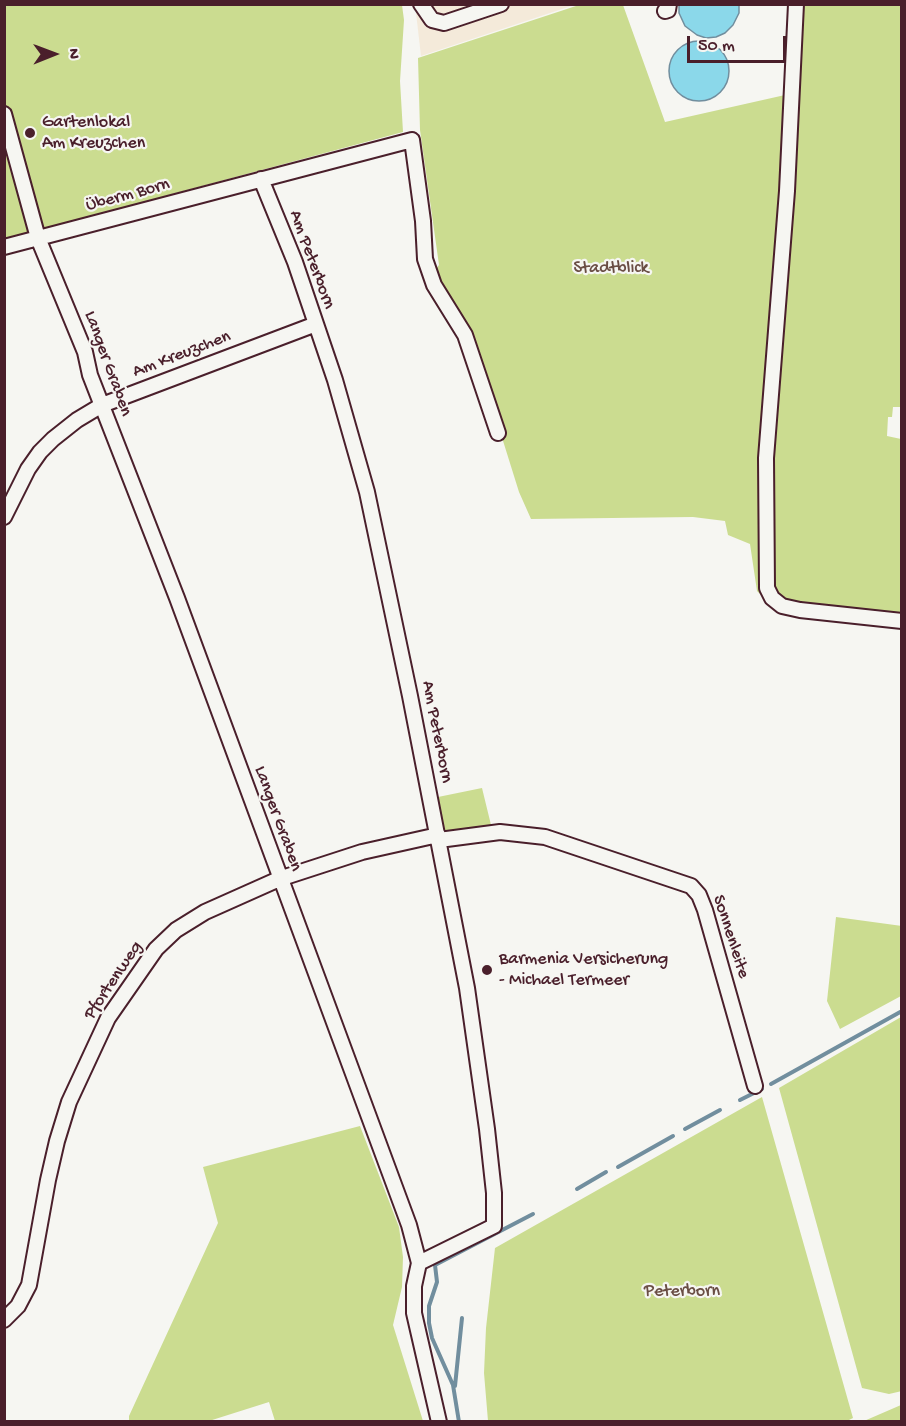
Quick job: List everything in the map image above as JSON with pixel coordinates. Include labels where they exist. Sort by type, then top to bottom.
[{"type":"street","points":[[421,4],[432,20],[444,23],[501,4]]},
{"type":"street","points":[[796,4],[787,191],[766,458],[767,588],[772,598],[782,606],[902,621]]},
{"type":"street","name":"Langer Graben","points":[[4,114],[38,238],[85,352],[90,375],[177,598],[279,879],[409,1225],[420,1263],[414,1286],[414,1313],[439,1422]]},
{"type":"street","name":"Überm Born","points":[[4,247],[412,140],[426,259],[434,285],[465,335],[498,433]]},
{"type":"street","name":"Am Peterborn","points":[[261,179],[295,262],[335,380],[367,492],[439,838],[467,987],[494,1193],[494,1226],[420,1263]]},
{"type":"street","name":"Am Kreuzchen","points":[[4,517],[28,469],[40,452],[77,420],[102,405],[316,324]]},
{"type":"street","name":"Pfortenweg","points":[[4,1320],[18,1306],[29,1285],[48,1180],[69,1102],[108,1018],[156,949],[176,930],[205,912],[279,879],[362,852],[439,838],[500,832],[545,837],[574,846]]},
{"type":"street","name":"Sonnenleite","points":[[574,846],[677,880],[691,886],[699,895],[755,1086]]},
{"type":"shaded area","points":[[415,4],[574,5],[421,56]]},
{"type":"green space","points":[[5,5],[402,5],[404,20],[400,81],[403,132],[5,239]]},
{"type":"green space","name":"Stadtblick","points":[[579,5],[623,5],[665,122],[785,95],[781,187],[758,454],[761,595],[757,591],[750,544],[728,535],[725,521],[693,517],[531,519],[519,492],[469,332],[434,271],[439,265],[420,130],[418,58]]},
{"type":"green space","points":[[800,5],[901,5],[902,407],[893,407],[892,417],[888,417],[887,436],[901,439],[901,617],[791,604],[777,597],[771,582],[769,466]]},
{"type":"green space","points":[[482,788],[491,825],[445,831],[438,797]]},
{"type":"green space","points":[[836,917],[902,926],[901,996],[840,1029],[827,1001]]},
{"type":"green space","points":[[901,1017],[902,1391],[889,1394],[862,1388],[779,1088]]},
{"type":"green space","name":"Peterborn","points":[[762,1097],[853,1418],[845,1422],[488,1421],[484,1373],[486,1328],[495,1248]]},
{"type":"green space","points":[[360,1126],[399,1227],[403,1257],[402,1287],[393,1325],[423,1421],[275,1421],[269,1402],[209,1421],[129,1421],[129,1416],[218,1223],[203,1167]]},
{"type":"green space","points":[[901,1405],[901,1421],[864,1421]]},
{"type":"water","points":[[679,4],[739,5],[739,13],[733,25],[725,33],[706,38],[697,35],[685,26],[679,13]]},
{"type":"water","points":[[693,41],[705,41],[716,46],[724,54],[729,71],[727,83],[716,96],[705,101],[693,101],[682,96],[674,88],[669,77],[669,65],[674,54],[682,46]]},
{"type":"waterway","points":[[771,1084],[902,1011]]},
{"type":"waterway","points":[[740,1100],[762,1089]]},
{"type":"waterway","points":[[685,1129],[720,1110]]},
{"type":"waterway","points":[[618,1167],[673,1136]]},
{"type":"waterway","points":[[577,1189],[606,1172]]},
{"type":"waterway","points":[[459,1422],[453,1385],[432,1338],[429,1323],[429,1306],[437,1282],[435,1265],[533,1214]]},
{"type":"waterway","points":[[455,1386],[462,1318]]},
{"type":"place","name":"Gartenlokal Am Kreuzchen","points":[[30,133]]},
{"type":"place","name":"Barmenia Versicherung - Michael Termeer","points":[[487,970]]}]
